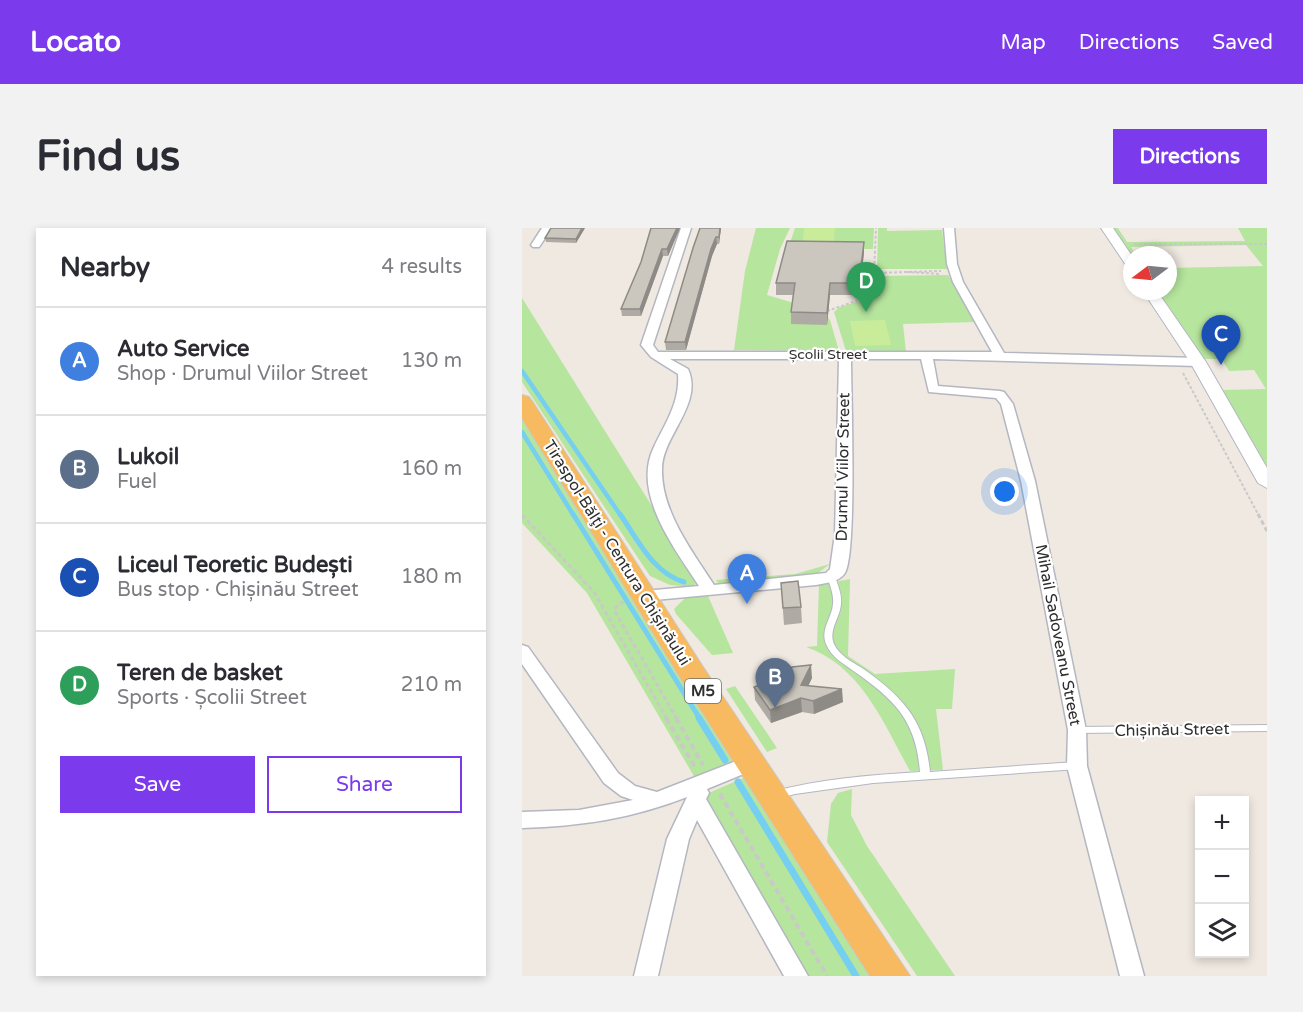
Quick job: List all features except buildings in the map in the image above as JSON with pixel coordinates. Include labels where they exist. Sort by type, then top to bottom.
[{"type":"highway","name":"Tiraspol-Bălţi - Centura Chișinăului","points":[[522,401],[751,763],[891,976]]},
{"type":"street","points":[[536,245],[547,228]]},
{"type":"street","points":[[684,372],[650,350],[647,341],[686,228]]},
{"type":"street","points":[[950,228],[952,264],[958,282],[1000,356]]},
{"type":"street","points":[[1107,228],[1123,252]]},
{"type":"street","points":[[1156,300],[1198,362],[1267,483]]},
{"type":"street","name":"Școlii Street","points":[[655,354],[1000,356],[1198,362]]},
{"type":"street","points":[[706,354],[684,372],[681,412],[659,450],[656,476],[662,508],[672,532],[709,590]]},
{"type":"street","name":"Drumul Viilor Street","points":[[831,577],[840,565],[843,534],[845,354]]},
{"type":"street","name":"Mihail Sadoveanu Street","points":[[926,355],[933,389],[1000,394],[1007,404],[1028,481],[1077,730],[1077,766],[1132,976]]},
{"type":"street","points":[[644,596],[831,577]]},
{"type":"street","points":[[522,651],[611,778],[628,791],[654,800]]},
{"type":"street","points":[[522,820],[588,817],[618,812],[654,800],[700,791],[751,763]]},
{"type":"street","points":[[646,976],[678,839],[700,791]]},
{"type":"street","points":[[700,791],[796,976]]},
{"type":"lane","points":[[831,577],[837,604],[828,629],[830,644],[846,661],[892,693],[911,716],[925,765],[925,776]]},
{"type":"lane","name":"Chișinău Street","points":[[1077,730],[1267,728]]},
{"type":"lane","points":[[773,796],[795,790],[873,779],[1077,766]]},
{"type":"path","points":[[826,311],[873,295],[876,228]]},
{"type":"path","points":[[1117,244],[1267,244]]},
{"type":"path","points":[[874,273],[945,272]]},
{"type":"path","points":[[1177,362],[1267,531]]},
{"type":"path","points":[[522,515],[594,591],[700,791]]},
{"type":"green space","points":[[756,228],[790,228],[780,249],[767,295],[824,312],[830,320],[839,351],[734,350],[745,271]]},
{"type":"green space","points":[[795,228],[874,228],[873,249],[788,249]]},
{"type":"green space","points":[[804,228],[835,228],[834,241],[847,241],[847,248],[803,241]]},
{"type":"green space","points":[[878,228],[887,228],[887,231],[942,230],[947,269],[877,269]]},
{"type":"green space","points":[[1113,228],[1118,228],[1127,242],[1245,241],[1238,228],[1267,228],[1267,467],[1222,390],[1266,389],[1254,370],[1229,371],[1222,359],[1203,359],[1161,300],[1177,300],[1177,268],[1263,266],[1246,245],[1125,246]]},
{"type":"green space","points":[[948,275],[976,322],[903,324],[906,352],[846,351],[834,312],[840,307],[876,296],[877,276]]},
{"type":"green space","points":[[522,298],[698,580],[693,587],[670,585],[650,576],[522,382]]},
{"type":"green space","points":[[885,320],[891,345],[855,346],[850,321]]},
{"type":"green space","points":[[522,414],[738,760],[695,778],[587,593],[522,523]]},
{"type":"green space","points":[[830,564],[814,576],[719,585],[716,580],[795,574]]},
{"type":"green space","points":[[850,579],[848,656],[875,674],[955,669],[952,709],[936,709],[943,770],[910,771],[880,715],[856,682],[825,656],[806,647],[817,646],[819,585]]},
{"type":"green space","points":[[708,596],[733,653],[712,655],[676,614],[674,609],[685,598]]},
{"type":"green space","points":[[735,686],[777,748],[767,752],[726,689]]},
{"type":"green space","points":[[750,775],[881,976],[807,976],[704,795]]},
{"type":"green space","points":[[852,789],[851,815],[867,846],[955,976],[917,976],[827,842],[831,804],[838,793]]},
{"type":"waterway","points":[[522,371],[621,516]]},
{"type":"waterway","points":[[522,432],[574,516]]},
{"type":"waterway","points":[[573,514],[700,719]]},
{"type":"waterway","points":[[620,514],[655,563],[673,578],[684,582]]},
{"type":"waterway","points":[[699,718],[725,760]]},
{"type":"waterway","points":[[738,782],[856,976]]},
{"type":"place","name":"Teren de basket","points":[[866,312]]},
{"type":"place","name":"Liceul Teoretic Budești","points":[[1221,365]]},
{"type":"place","name":"Auto Service","points":[[747,604]]},
{"type":"place","name":"Lukoil","points":[[775,708]]}]
